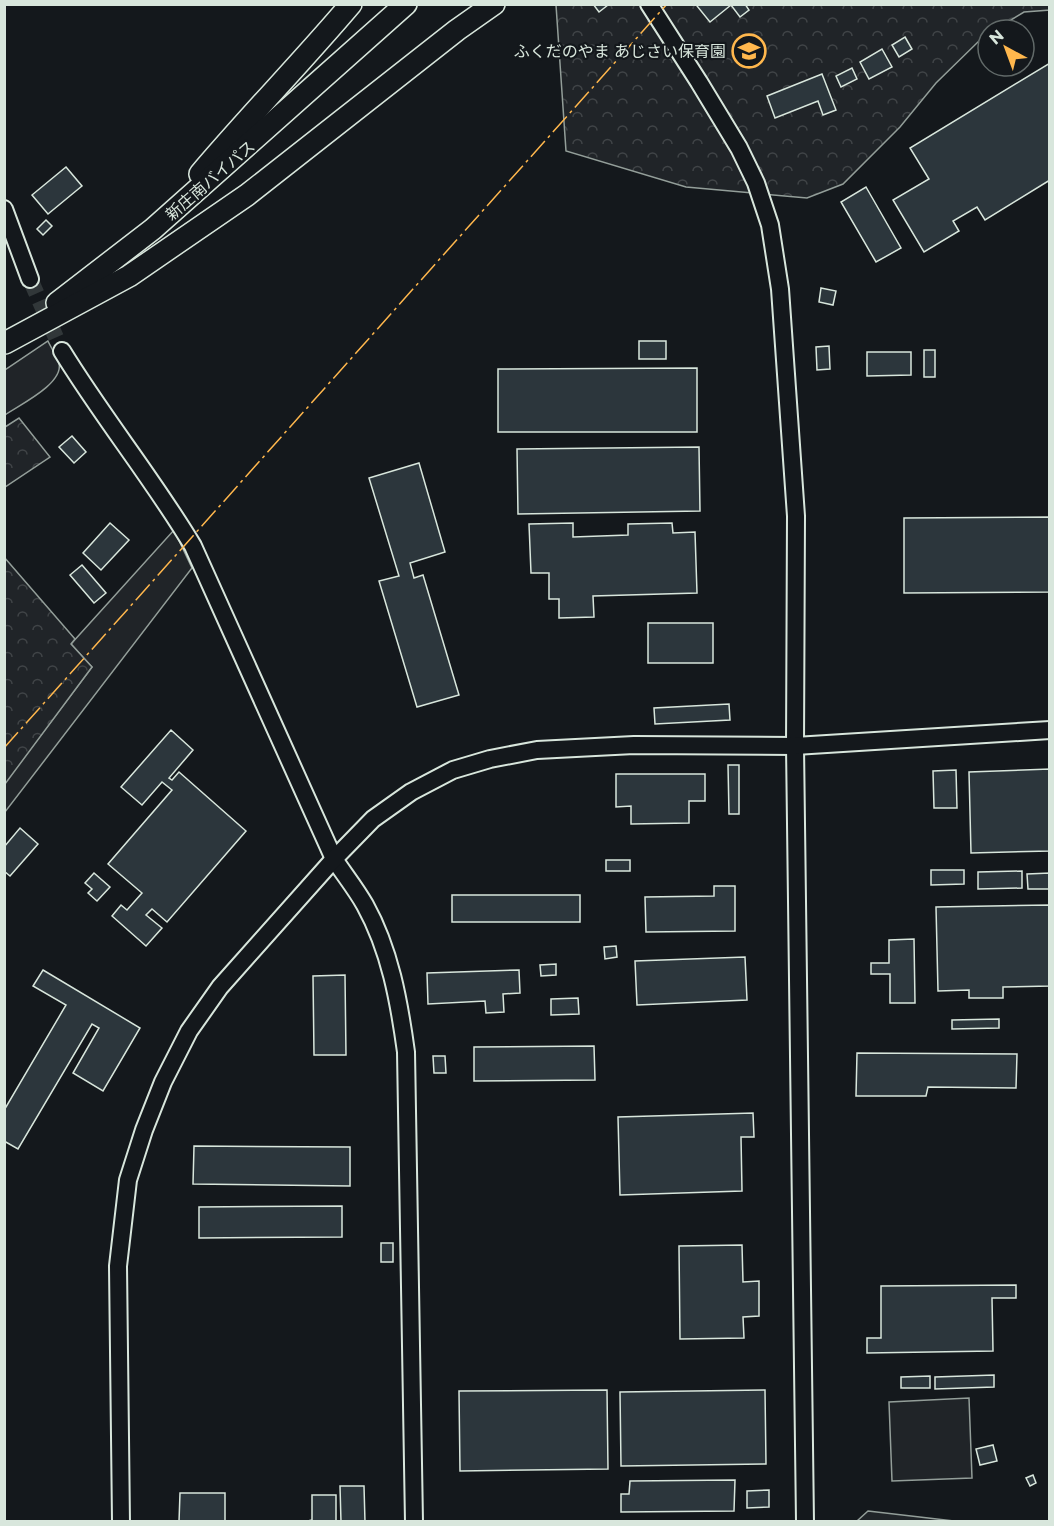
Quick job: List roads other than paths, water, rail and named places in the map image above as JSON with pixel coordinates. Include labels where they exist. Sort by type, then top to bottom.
[{"type":"highway","points":[[153,229],[248,118],[297,67],[351,4]]},
{"type":"highway","name":"新庄南バイパス","points":[[5,344],[153,229],[406,4]]},
{"type":"highway","points":[[5,344],[129,276],[247,195],[457,30],[494,4]]},
{"type":"street","points":[[649,4],[739,148],[756,183],[770,225],[780,289],[796,516],[795,746],[805,1521]]},
{"type":"street","points":[[4,209],[30,279]]},
{"type":"street","points":[[62,351],[85,390],[177,519],[193,546],[334,859],[365,906],[383,947],[397,990],[406,1052],[414,1521]]},
{"type":"street","points":[[121,1521],[118,1266],[128,1180],[144,1130],[163,1082],[189,1031],[220,987],[334,859],[373,819],[411,792],[453,770],[490,759],[537,750],[623,746],[795,746],[1050,730]]},
{"type":"tunnel","points":[[30,279],[62,351]]},
{"type":"place","name":"ふくだのやま あじさい保育園","points":[[749,51]]}]
